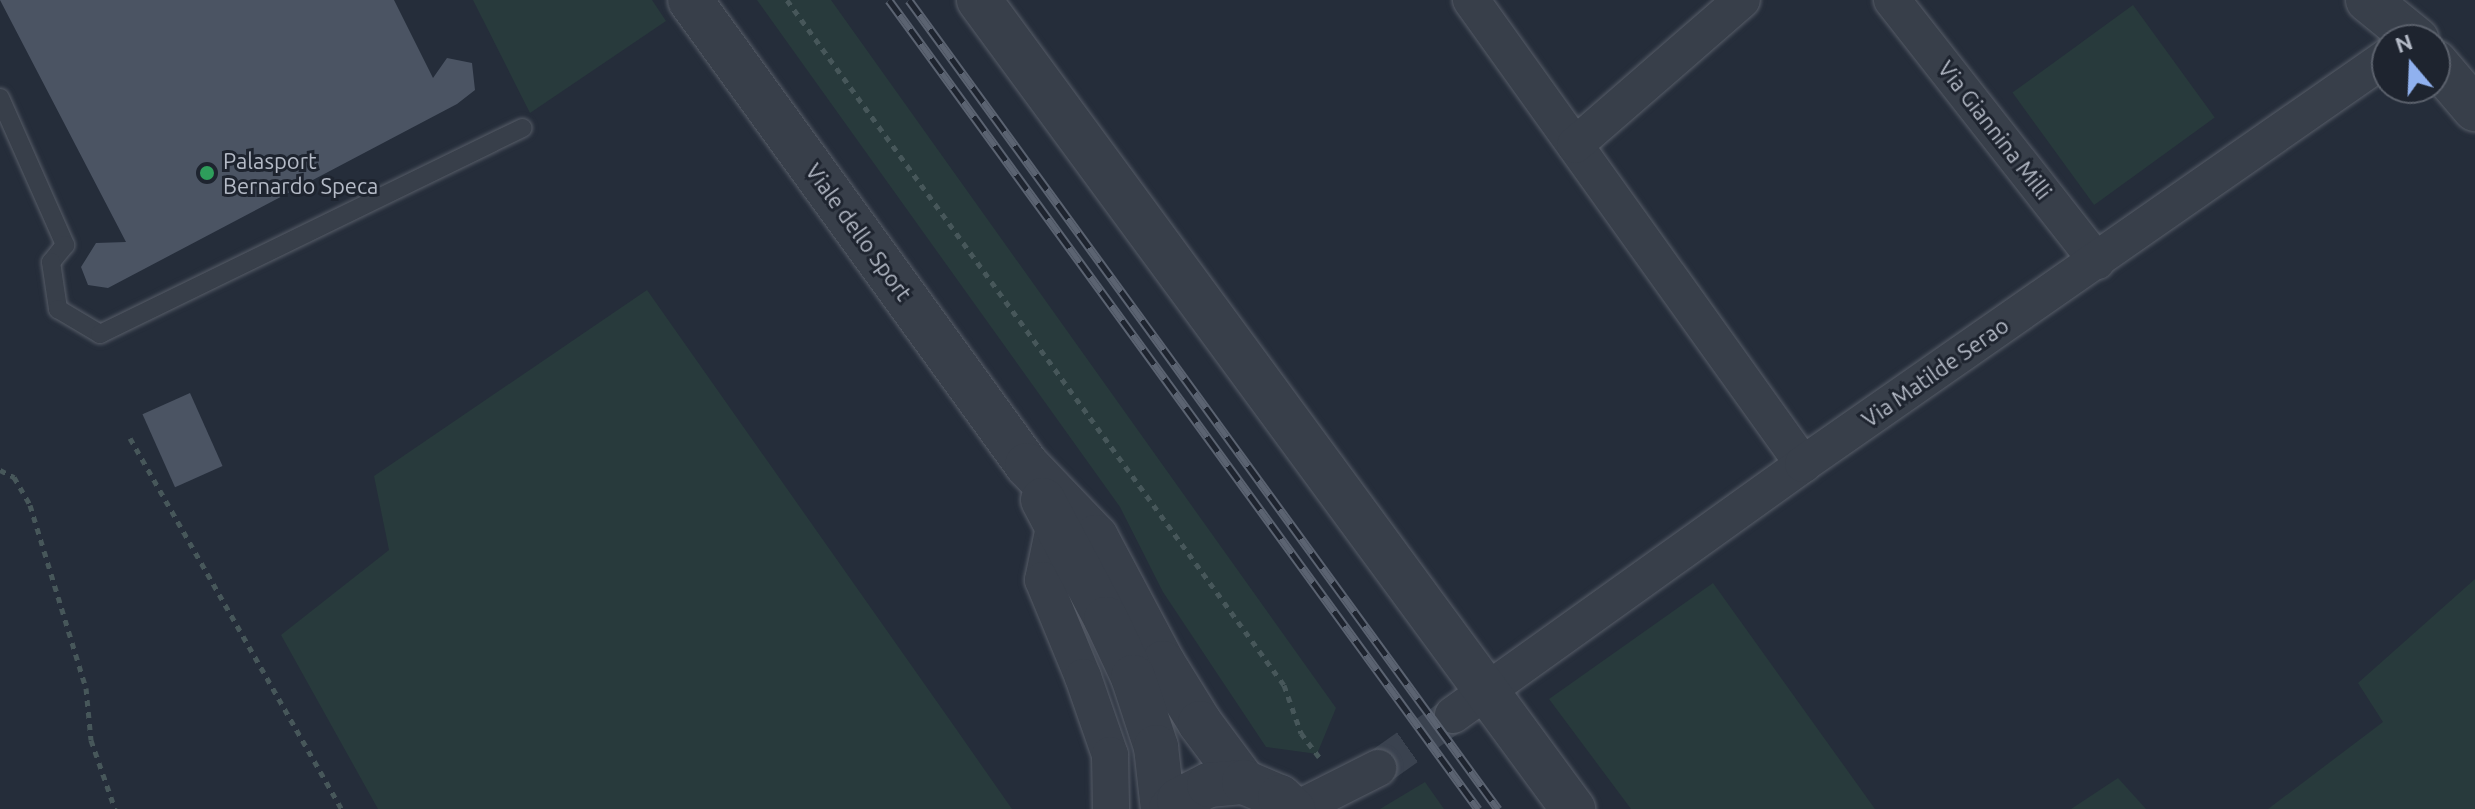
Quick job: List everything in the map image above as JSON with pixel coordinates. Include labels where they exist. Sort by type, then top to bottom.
[{"type":"street","name":"Viale dello Sport","points":[[690,0],[1027,465],[1096,537],[1163,663],[1200,723],[1244,782]]},
{"type":"street","points":[[979,0],[1469,703],[1573,809]]},
{"type":"street","points":[[1471,0],[1803,464]]},
{"type":"street","points":[[1575,145],[1742,0]]},
{"type":"street","name":"Via Giannina Milli","points":[[1892,0],[2097,261]]},
{"type":"street","points":[[2368,0],[2391,24]]},
{"type":"street","name":"Via Matilde Serao","points":[[1469,703],[1803,464],[2371,75]]},
{"type":"street","points":[[2451,85],[2475,109]]},
{"type":"street","name":"Viale dello Sport","points":[[1027,465],[1054,527],[1106,619],[1133,677],[1156,747],[1163,809]]},
{"type":"street","points":[[1054,527],[1043,580],[1083,677],[1110,755],[1111,809]]},
{"type":"street","points":[[1171,809],[1179,800],[1209,785],[1244,782],[1280,797],[1295,809],[1378,768]]},
{"type":"lane","points":[[0,98],[65,245],[51,262],[58,309],[100,334],[522,128]]},
{"type":"path","points":[[787,0],[1284,685],[1301,733],[1340,787]]},
{"type":"path","points":[[130,438],[342,809]]},
{"type":"path","points":[[0,470],[14,477],[30,505],[86,688],[91,740],[115,809]]},
{"type":"shaded area","points":[[473,0],[652,0],[666,21],[530,113]]},
{"type":"shaded area","points":[[757,0],[831,0],[1336,708],[1317,754],[1266,747],[1163,592],[1120,507]]},
{"type":"shaded area","points":[[2133,5],[2215,117],[2094,205],[2012,93]]},
{"type":"shaded area","points":[[647,290],[1012,809],[378,809],[281,635],[389,550],[374,476]]},
{"type":"shaded area","points":[[2475,579],[2475,809],[2268,809],[2383,722],[2358,683]]},
{"type":"shaded area","points":[[1713,583],[1875,809],[1631,809],[1549,699]]},
{"type":"shaded area","points":[[2118,778],[2146,809],[2071,809]]},
{"type":"shaded area","points":[[1425,782],[1444,809],[1380,809]]},
{"type":"building","name":"Palasport Bernardo Speca","points":[[0,0],[394,0],[433,78],[447,58],[472,63],[475,90],[457,104],[108,288],[88,285],[81,267],[96,243],[126,242]]},
{"type":"building","points":[[190,393],[223,466],[175,487],[142,414]]},
{"type":"tunnel","points":[[1378,768],[1453,715]]},
{"type":"railway","points":[[889,0],[1478,809]]},
{"type":"railway","points":[[909,0],[1498,809]]},
{"type":"place","name":"Palasport Bernardo Speca","points":[[207,173]]}]
